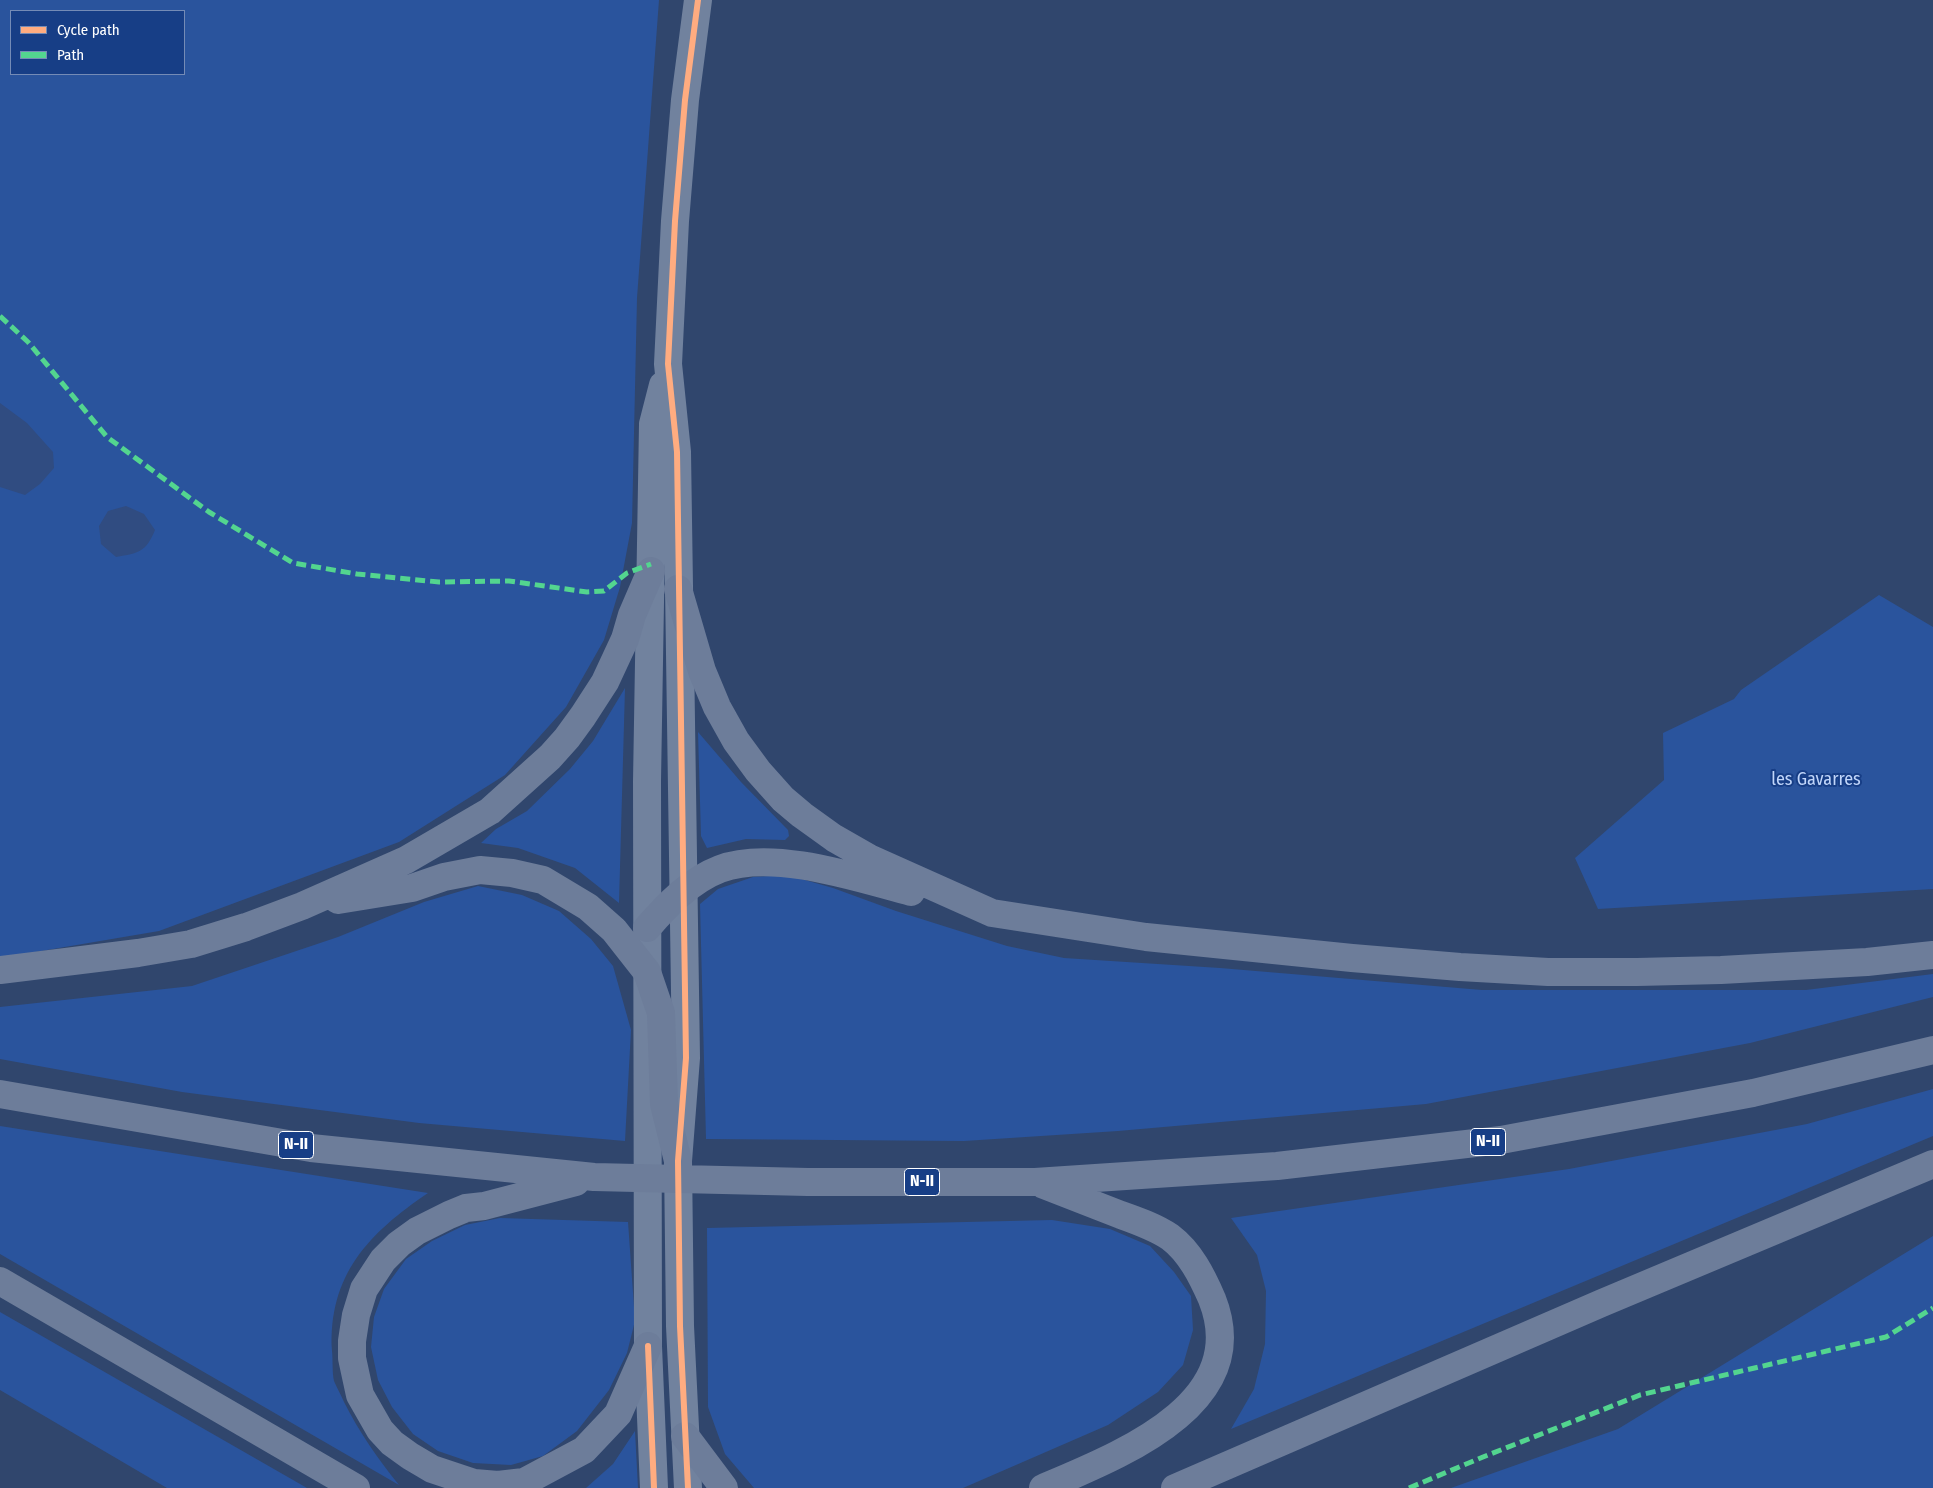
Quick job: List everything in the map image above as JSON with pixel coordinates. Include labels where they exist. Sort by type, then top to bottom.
[{"type":"highway","points":[[0,970],[138,953],[191,944],[246,927],[302,906],[414,855],[490,811],[531,776],[568,738],[604,682],[625,639],[632,615],[651,571]]},
{"type":"highway","points":[[678,589],[702,671],[717,707],[741,749],[758,772],[783,799],[834,838],[869,858],[992,913]]},
{"type":"highway","points":[[647,928],[665,907],[684,890],[720,869],[740,864],[761,862],[828,870],[992,913],[1146,937],[1460,967],[1548,972],[1721,970],[1867,962],[1933,955]]},
{"type":"highway","points":[[302,906],[412,888],[444,877],[480,870],[512,873],[542,880],[588,907],[614,930],[647,972],[661,1013],[664,1104],[678,1161]]},
{"type":"highway","name":"N-II","points":[[0,1094],[311,1148],[594,1177],[808,1182],[1035,1182],[1277,1166],[1501,1140],[1752,1093],[1933,1050]]},
{"type":"highway","points":[[1175,1488],[1602,1303],[1933,1164]]},
{"type":"highway","points":[[594,1177],[457,1212],[417,1231],[399,1244],[374,1272],[364,1289],[356,1315],[352,1341],[352,1358],[360,1395],[380,1430],[410,1456],[432,1469],[474,1483],[498,1485],[524,1482],[584,1450],[618,1414],[648,1346]]},
{"type":"highway","points":[[1035,1182],[1152,1227],[1172,1238],[1195,1266],[1206,1284],[1214,1304],[1219,1339],[1215,1363],[1207,1383],[1187,1409],[1130,1449],[1043,1488]]},
{"type":"highway","points":[[0,1281],[356,1488]]},
{"type":"highway","points":[[686,1436],[724,1488]]},
{"type":"main road","points":[[688,1488],[680,1326],[678,1161],[686,1058],[677,452],[668,364],[675,221],[685,100],[698,0]]},
{"type":"main road","points":[[654,1488],[648,1346],[646,781],[654,424],[668,364]]},
{"type":"green space","points":[[0,0],[659,0],[637,298],[632,523],[620,587],[604,640],[566,707],[505,775],[399,842],[159,931],[0,958]]},
{"type":"green space","name":"les Gavarres","points":[[1879,595],[1933,627],[1933,889],[1598,909],[1575,858],[1664,780],[1663,733],[1734,699],[1741,690]]},
{"type":"green space","points":[[625,688],[619,903],[575,868],[518,848],[481,843],[496,829],[527,811],[570,769],[593,741]]},
{"type":"green space","points":[[698,732],[741,782],[788,830],[789,836],[785,840],[746,839],[707,848],[701,836]]},
{"type":"green space","points":[[787,875],[833,888],[896,911],[1007,946],[1064,958],[1220,968],[1482,990],[1806,990],[1933,974],[1933,997],[1750,1043],[1426,1104],[1118,1131],[964,1141],[706,1139],[700,904],[718,889],[753,877]]},
{"type":"green space","points":[[478,886],[522,895],[559,911],[591,939],[613,966],[631,1030],[625,1141],[419,1123],[182,1092],[0,1059],[0,1007],[192,986],[338,937],[424,902]]},
{"type":"green space","points":[[1933,1089],[1933,1136],[1231,1429],[1254,1389],[1265,1344],[1266,1291],[1257,1255],[1231,1218],[1569,1169],[1807,1124]]},
{"type":"green space","points":[[0,1126],[428,1193],[388,1224],[356,1258],[345,1278],[337,1300],[333,1324],[334,1381],[362,1435],[399,1485],[0,1254]]},
{"type":"green space","points":[[500,1218],[628,1222],[635,1321],[627,1353],[609,1390],[577,1431],[543,1456],[511,1465],[473,1463],[438,1451],[413,1434],[392,1407],[378,1380],[371,1347],[374,1317],[384,1289],[406,1259],[432,1241],[465,1225]]},
{"type":"green space","points":[[1052,1220],[1110,1229],[1150,1246],[1174,1272],[1191,1296],[1193,1330],[1183,1365],[1158,1392],[1108,1425],[963,1488],[754,1488],[725,1454],[708,1407],[707,1228]]},
{"type":"green space","points":[[1933,1236],[1933,1488],[1451,1488],[1618,1429]]},
{"type":"green space","points":[[0,1312],[307,1488],[167,1488],[0,1390]]},
{"type":"green space","points":[[635,1431],[638,1488],[586,1488],[613,1464]]},
{"type":"shaded area","points":[[0,403],[27,423],[53,452],[54,468],[40,484],[25,495],[0,487]]},
{"type":"shaded area","points":[[126,506],[144,514],[155,530],[148,543],[141,550],[116,557],[101,544],[99,526],[108,511]]},
{"type":"marked path","points":[[0,316],[28,342],[107,437],[209,512],[293,563],[357,574],[439,582],[509,581],[587,592],[604,591],[627,573],[651,564]]},
{"type":"marked path","points":[[1409,1488],[1640,1395],[1886,1337],[1933,1308]]},
{"type":"cycle path","points":[[688,1488],[680,1326],[678,1161],[686,1058],[677,452],[668,364],[675,221],[685,100],[698,0]]},
{"type":"cycle path","points":[[648,1346],[654,1488]]}]
